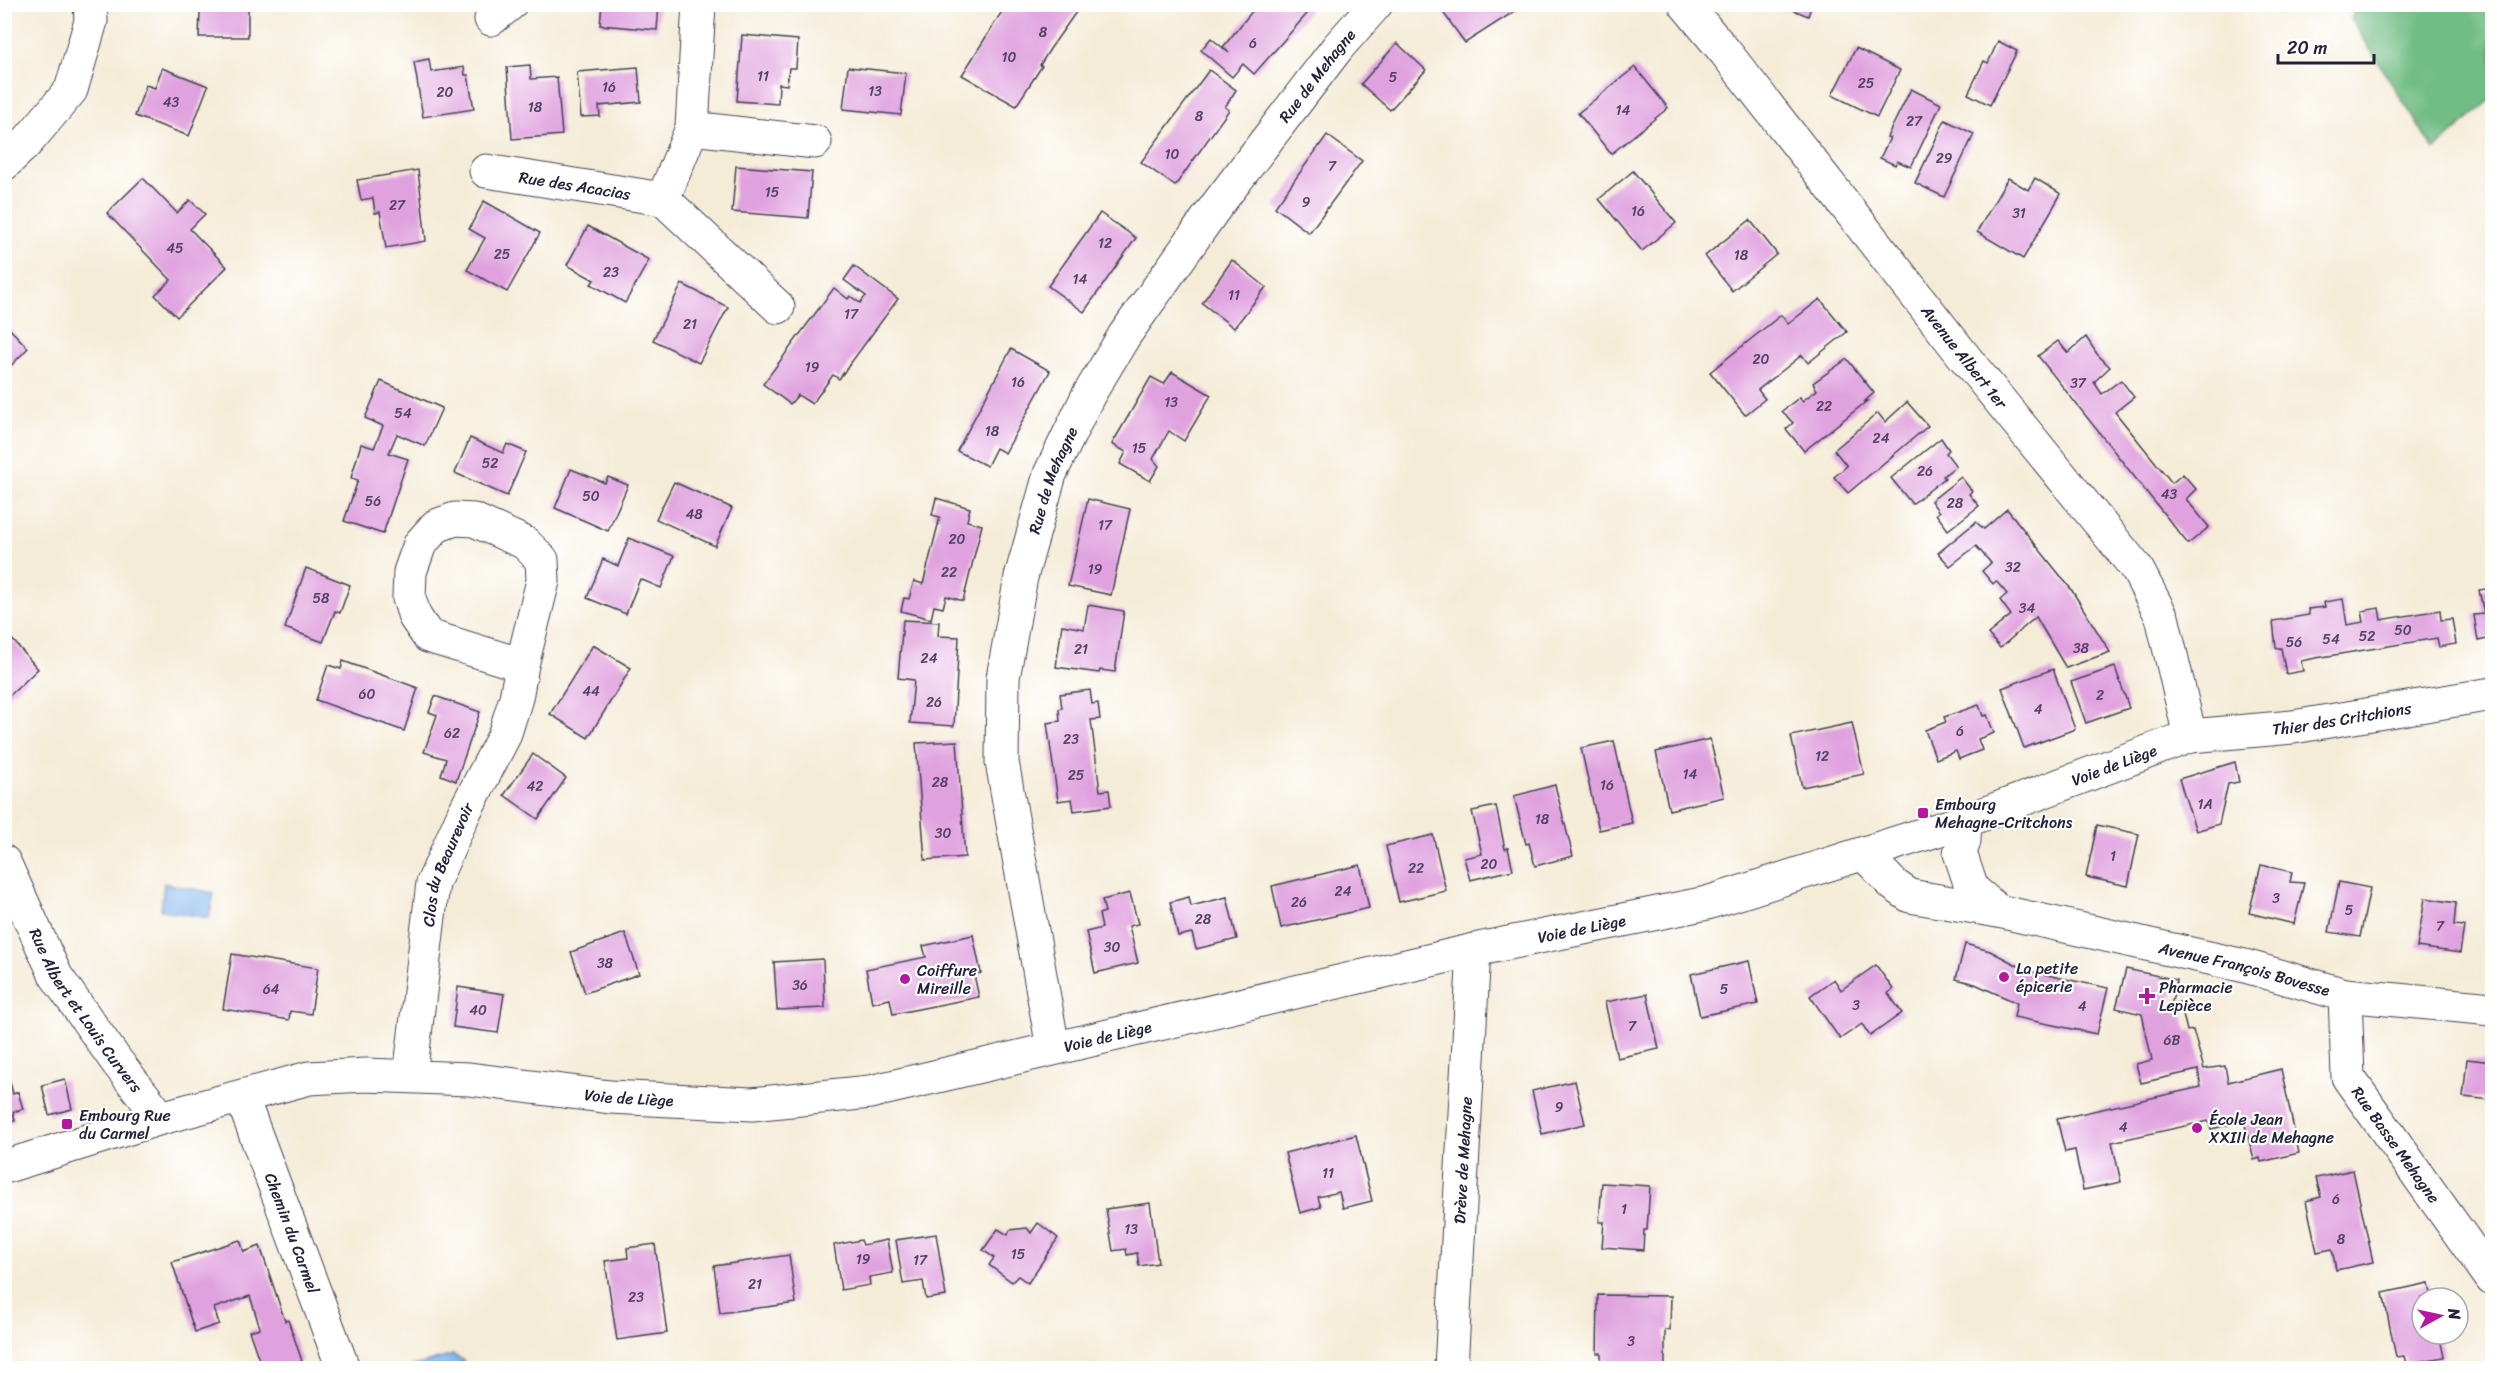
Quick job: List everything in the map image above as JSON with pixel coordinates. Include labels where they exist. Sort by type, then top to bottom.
[{"type":"street","points":[[4,164],[27,142],[71,90],[91,21],[90,4]]},
{"type":"street","points":[[699,4],[692,128],[663,199],[778,307]]},
{"type":"street","name":"Rue de Mehagne","points":[[1053,1048],[1002,762],[1004,678],[1021,577],[1050,474],[1088,396],[1124,336],[1217,205],[1338,47],[1377,4]]},
{"type":"street","name":"Avenue Albert 1er","points":[[1685,4],[1966,359],[2137,569],[2162,617],[2190,736]]},
{"type":"street","points":[[692,128],[815,142]]},
{"type":"street","name":"Rue des Acacias","points":[[486,171],[663,199]]},
{"type":"street","name":"Clos du Beaurevoir","points":[[410,1076],[433,883],[464,813],[504,736],[516,698],[543,581],[542,560],[525,543],[474,520],[455,519],[436,526],[420,544],[410,572],[409,598],[415,617],[429,636],[522,664]]},
{"type":"street","name":"Thier des Critchions","points":[[2190,736],[2293,727],[2493,694]]},
{"type":"street","name":"Voie de Liège","points":[[4,1167],[160,1118],[242,1098],[309,1078],[366,1075],[469,1079],[610,1097],[752,1104],[870,1092],[1474,950],[1707,903],[1965,821],[2190,736]]},
{"type":"street","name":"Avenue François Bovesse","points":[[1965,821],[1964,841],[1960,853],[1972,889],[1998,911]]},
{"type":"street","name":"Avenue François Bovesse","points":[[1864,854],[1894,885],[1910,896],[1998,911],[2245,966],[2345,995],[2493,1009]]},
{"type":"street","name":"Rue Albert et Louis Curvers","points":[[4,862],[56,976],[160,1118]]},
{"type":"street","name":"Drève de Mehagne","points":[[1451,1368],[1474,950]]},
{"type":"street","name":"Rue Basse Mehagne","points":[[2345,995],[2348,1077],[2493,1279]]},
{"type":"street","name":"Chemin du Carmel","points":[[242,1098],[343,1368]]},
{"type":"green space","points":[[2357,5],[2492,5],[2492,98],[2434,150],[2351,19]]},
{"type":"water","points":[[164,883],[214,893],[209,918],[161,910]]},
{"type":"water","points":[[453,1355],[463,1360],[465,1368],[407,1368]]},
{"type":"building","points":[[205,4],[248,4],[248,37],[199,37],[200,12],[205,11]]},
{"type":"building","points":[[602,4],[659,4],[657,30],[600,25]]},
{"type":"building","points":[[1258,4],[1310,4],[1313,7],[1254,74],[1243,64],[1232,77],[1201,50],[1211,38],[1229,53],[1223,47]]},
{"type":"building","points":[[1445,4],[1526,4],[1465,43],[1440,8]]},
{"type":"building","points":[[1779,4],[1812,4],[1808,16]]},
{"type":"building","points":[[1006,5],[1081,5],[1050,49],[1040,65],[1042,66],[1016,106],[962,75]]},
{"type":"building","points":[[742,35],[798,40],[796,68],[789,68],[787,85],[779,84],[778,104],[737,101]]},
{"type":"building","points":[[1998,41],[2017,51],[1990,105],[1968,94],[1984,61],[1988,63]]},
{"type":"building","points":[[1397,43],[1426,70],[1390,110],[1361,84]]},
{"type":"building","points":[[1856,48],[1900,70],[1877,117],[1832,95]]},
{"type":"building","points":[[429,59],[431,72],[464,67],[465,75],[468,75],[474,109],[423,117],[414,62]]},
{"type":"building","points":[[530,65],[531,79],[557,77],[562,135],[512,139],[507,67]]},
{"type":"building","points":[[638,67],[641,102],[599,106],[600,116],[581,117],[577,72]]},
{"type":"building","points":[[848,67],[906,73],[901,115],[843,109]]},
{"type":"building","points":[[1635,67],[1668,108],[1611,154],[1578,113]]},
{"type":"building","points":[[162,68],[208,86],[189,136],[135,116],[146,85],[155,88]]},
{"type":"building","points":[[1209,70],[1236,90],[1225,107],[1229,110],[1175,186],[1141,162]]},
{"type":"building","points":[[1911,89],[1941,104],[1911,167],[1897,161],[1895,165],[1880,158],[1890,138],[1887,137]]},
{"type":"building","points":[[1945,120],[1974,134],[1944,197],[1915,183]]},
{"type":"building","points":[[1327,135],[1362,161],[1309,233],[1275,207]]},
{"type":"building","points":[[736,166],[812,172],[808,218],[732,212]]},
{"type":"building","points":[[418,170],[426,241],[386,248],[380,212],[375,213],[373,198],[361,200],[357,180]]},
{"type":"building","points":[[1633,171],[1676,223],[1642,251],[1599,199]]},
{"type":"building","points":[[143,178],[177,213],[190,200],[205,214],[190,229],[227,267],[177,317],[155,295],[171,280],[107,213]]},
{"type":"building","points":[[2008,178],[2028,190],[2035,178],[2061,194],[2023,259],[1977,232]]},
{"type":"building","points":[[484,201],[540,233],[507,292],[467,270],[485,238],[469,229]]},
{"type":"building","points":[[1100,213],[1136,238],[1084,312],[1048,286]]},
{"type":"building","points":[[1750,220],[1777,254],[1732,291],[1705,256]]},
{"type":"building","points":[[588,226],[649,260],[625,303],[591,284],[594,280],[567,265]]},
{"type":"building","points":[[1232,260],[1266,287],[1234,328],[1202,303]]},
{"type":"building","points":[[854,266],[898,299],[839,379],[833,375],[812,404],[798,395],[790,404],[763,384],[834,288],[848,299],[850,296],[860,303],[866,296],[844,280]]},
{"type":"building","points":[[682,284],[728,307],[699,363],[653,340]]},
{"type":"building","points":[[1820,299],[1847,332],[1808,363],[1802,355],[1758,390],[1765,399],[1745,415],[1710,372],[1781,315],[1788,324]]},
{"type":"building","points":[[5,324],[28,348],[5,372]]},
{"type":"building","points":[[2086,337],[2097,354],[2110,367],[2094,382],[2102,394],[2121,380],[2134,397],[2115,412],[2172,483],[2183,474],[2196,489],[2186,499],[2209,527],[2188,544],[2038,356],[2058,341],[2068,353]]},
{"type":"building","points":[[1011,349],[1050,371],[1005,453],[996,448],[987,466],[957,451]]},
{"type":"building","points":[[1847,359],[1874,393],[1804,451],[1786,429],[1793,423],[1782,411],[1800,397],[1802,401],[1817,390],[1813,383]]},
{"type":"building","points":[[1172,372],[1211,395],[1184,441],[1169,431],[1153,459],[1159,466],[1150,481],[1120,464],[1126,452],[1112,444],[1151,377],[1164,384]]},
{"type":"building","points":[[381,381],[442,408],[425,446],[397,434],[389,453],[408,459],[383,534],[344,521],[358,480],[351,478],[361,444],[374,448],[383,426],[365,418]]},
{"type":"building","points":[[1907,402],[1928,426],[1848,493],[1834,477],[1847,466],[1834,450],[1878,413],[1885,422]]},
{"type":"building","points":[[470,438],[503,453],[507,444],[526,452],[507,496],[455,473]]},
{"type":"building","points":[[1941,438],[1949,450],[1946,453],[1956,466],[1943,476],[1945,478],[1912,504],[1891,478]]},
{"type":"building","points":[[571,469],[605,483],[608,477],[628,485],[608,531],[555,508]]},
{"type":"building","points":[[1961,477],[1972,491],[1969,494],[1979,506],[1948,530],[1936,514],[1939,512],[1931,501]]},
{"type":"building","points":[[674,482],[732,508],[715,546],[656,519]]},
{"type":"building","points":[[936,498],[970,508],[967,521],[982,525],[963,601],[946,596],[943,608],[934,606],[931,619],[901,611],[904,598],[909,599],[914,581],[923,584],[940,517],[932,515]]},
{"type":"building","points":[[1088,499],[1130,509],[1111,595],[1068,586]]},
{"type":"building","points":[[2007,509],[2071,589],[2110,652],[2066,668],[2036,617],[2000,648],[1988,634],[2011,615],[2000,600],[2007,594],[1996,581],[1993,584],[1982,571],[1991,563],[1976,546],[1950,566],[1938,553],[1976,522],[1984,529]]},
{"type":"building","points":[[629,538],[674,556],[661,588],[640,579],[626,614],[587,598],[603,559],[618,566]]},
{"type":"building","points":[[306,568],[350,585],[340,613],[335,611],[323,642],[285,628]]},
{"type":"building","points":[[2492,588],[2492,638],[2478,641],[2474,615],[2484,614],[2479,590]]},
{"type":"building","points":[[2343,599],[2347,625],[2364,622],[2362,611],[2379,608],[2381,620],[2440,610],[2441,620],[2452,619],[2456,644],[2439,647],[2437,638],[2316,658],[2301,661],[2303,671],[2286,674],[2281,648],[2276,648],[2273,621],[2309,615],[2308,609],[2325,607],[2324,602]]},
{"type":"building","points":[[1088,605],[1124,611],[1115,672],[1100,670],[1099,673],[1056,667],[1062,625],[1084,629]]},
{"type":"building","points":[[903,620],[939,622],[938,636],[959,637],[954,726],[910,723],[914,680],[898,678]]},
{"type":"building","points":[[4,630],[38,669],[4,701]]},
{"type":"building","points":[[593,645],[631,668],[588,738],[550,714]]},
{"type":"building","points":[[343,661],[418,688],[404,731],[316,700],[328,665],[341,669]]},
{"type":"building","points":[[2115,667],[2129,708],[2086,723],[2071,682]]},
{"type":"building","points":[[2053,669],[2075,729],[2024,748],[2002,688]]},
{"type":"building","points":[[1090,690],[1092,704],[1098,703],[1100,719],[1091,720],[1100,791],[1109,790],[1111,806],[1074,811],[1072,799],[1058,801],[1047,723],[1060,721],[1059,709],[1062,708],[1060,694]]},
{"type":"building","points":[[435,696],[480,712],[456,781],[441,775],[446,759],[424,752],[437,715],[429,712]]},
{"type":"building","points":[[1979,705],[1983,716],[1987,715],[1994,733],[1978,739],[1982,750],[1959,759],[1956,751],[1936,759],[1925,730],[1946,722],[1944,717]]},
{"type":"building","points":[[1852,723],[1864,774],[1802,787],[1791,736]]},
{"type":"building","points":[[1710,739],[1724,797],[1669,810],[1656,752]]},
{"type":"building","points":[[957,741],[965,857],[925,860],[916,743]]},
{"type":"building","points":[[1614,741],[1632,823],[1599,830],[1581,748]]},
{"type":"building","points":[[533,754],[566,778],[538,819],[504,795]]},
{"type":"building","points":[[2235,762],[2239,782],[2228,784],[2219,824],[2196,831],[2179,779]]},
{"type":"building","points":[[1555,785],[1573,856],[1535,866],[1529,843],[1526,844],[1514,796]]},
{"type":"building","points":[[1496,806],[1505,849],[1508,848],[1513,870],[1470,880],[1464,858],[1482,854],[1472,811]]},
{"type":"building","points":[[2097,825],[2139,834],[2128,886],[2086,877]]},
{"type":"building","points":[[1433,835],[1446,891],[1399,902],[1386,846]]},
{"type":"building","points":[[1360,865],[1369,908],[1281,928],[1272,886]]},
{"type":"building","points":[[2261,865],[2292,872],[2290,882],[2304,883],[2294,924],[2249,913]]},
{"type":"building","points":[[2339,882],[2370,888],[2360,937],[2329,932]]},
{"type":"building","points":[[1130,893],[1138,924],[1129,926],[1138,963],[1095,973],[1086,932],[1102,928],[1099,914],[1105,912],[1102,900]]},
{"type":"building","points":[[1189,897],[1191,906],[1227,897],[1237,939],[1196,949],[1192,933],[1178,936],[1170,902]]},
{"type":"building","points":[[2425,898],[2456,903],[2454,925],[2464,926],[2460,953],[2417,947]]},
{"type":"building","points":[[625,933],[639,974],[585,993],[571,952]]},
{"type":"building","points":[[973,935],[981,973],[974,975],[979,997],[893,1014],[890,999],[872,1003],[866,969],[926,957],[923,946]]},
{"type":"building","points":[[1965,944],[1990,951],[2028,971],[2108,988],[2097,1034],[2014,1017],[2017,1003],[1975,984],[1956,979]]},
{"type":"building","points":[[232,954],[318,968],[311,1014],[290,1011],[289,1020],[223,1009]]},
{"type":"building","points":[[823,959],[825,1008],[777,1010],[774,962]]},
{"type":"building","points":[[1749,961],[1758,1004],[1700,1016],[1691,974]]},
{"type":"building","points":[[1876,965],[1893,989],[1888,993],[1902,1013],[1870,1036],[1862,1024],[1840,1039],[1810,996],[1834,979],[1841,990]]},
{"type":"building","points":[[2126,969],[2177,980],[2171,1005],[2180,1002],[2187,1031],[2193,1030],[2204,1069],[2225,1066],[2228,1082],[2281,1069],[2299,1153],[2261,1162],[2260,1158],[2254,1160],[2244,1121],[2211,1129],[2208,1121],[2112,1142],[2121,1182],[2083,1190],[2075,1150],[2065,1152],[2057,1119],[2201,1087],[2198,1070],[2141,1083],[2136,1064],[2152,1060],[2142,1014],[2116,1008]]},
{"type":"building","points":[[458,987],[504,994],[498,1033],[453,1027]]},
{"type":"building","points":[[1647,994],[1659,1049],[1617,1058],[1605,1002]]},
{"type":"building","points":[[2467,1059],[2492,1062],[2492,1100],[2463,1097]]},
{"type":"building","points":[[7,1070],[13,1094],[18,1092],[23,1109],[13,1112],[15,1121],[4,1124],[4,1071]]},
{"type":"building","points":[[65,1079],[72,1109],[49,1115],[42,1085]]},
{"type":"building","points":[[1575,1081],[1585,1124],[1542,1134],[1532,1091]]},
{"type":"building","points":[[1356,1135],[1372,1201],[1343,1208],[1339,1192],[1318,1197],[1321,1207],[1300,1213],[1285,1153]]},
{"type":"building","points":[[2353,1170],[2373,1262],[2336,1270],[2332,1249],[2317,1252],[2306,1201],[2321,1197],[2316,1178]]},
{"type":"building","points":[[1602,1183],[1650,1186],[1647,1230],[1644,1230],[1643,1250],[1602,1247],[1604,1222],[1599,1222]]},
{"type":"building","points":[[1150,1203],[1158,1263],[1139,1266],[1137,1253],[1127,1255],[1126,1249],[1113,1251],[1106,1209]]},
{"type":"building","points":[[1038,1223],[1058,1238],[1028,1283],[1018,1276],[1012,1282],[989,1265],[994,1258],[983,1250],[998,1229],[1008,1235],[1010,1230],[1027,1228],[1031,1233]]},
{"type":"building","points":[[936,1234],[946,1296],[926,1299],[923,1281],[903,1284],[896,1240]]},
{"type":"building","points":[[240,1240],[244,1252],[260,1246],[285,1321],[288,1320],[302,1361],[278,1368],[262,1368],[249,1331],[260,1328],[250,1296],[214,1308],[219,1324],[195,1332],[172,1262]]},
{"type":"building","points":[[861,1240],[863,1245],[887,1240],[893,1273],[869,1277],[870,1285],[841,1290],[834,1245]]},
{"type":"building","points":[[655,1244],[667,1333],[617,1340],[605,1261],[628,1258],[627,1248]]},
{"type":"building","points":[[789,1255],[796,1303],[720,1313],[714,1266]]},
{"type":"building","points":[[2410,1287],[2410,1346],[2442,1346],[2444,1357],[2406,1364],[2404,1356],[2396,1357],[2383,1293]]},
{"type":"building","points":[[1598,1295],[1671,1296],[1670,1330],[1665,1330],[1665,1368],[1601,1368],[1601,1353],[1597,1353]]},
{"type":"place","name":"Embourg Mehagne-Critchons","points":[[1923,813]]},
{"type":"place","name":"La petite épicerie","points":[[2004,977]]},
{"type":"place","name":"Coiffure Mireille","points":[[905,979]]},
{"type":"place","name":"Pharmacie Lepièce","points":[[2147,996]]},
{"type":"place","name":"Embourg Rue du Carmel","points":[[67,1124]]},
{"type":"place","name":"École Jean XXIII de Mehagne","points":[[2197,1128]]}]
